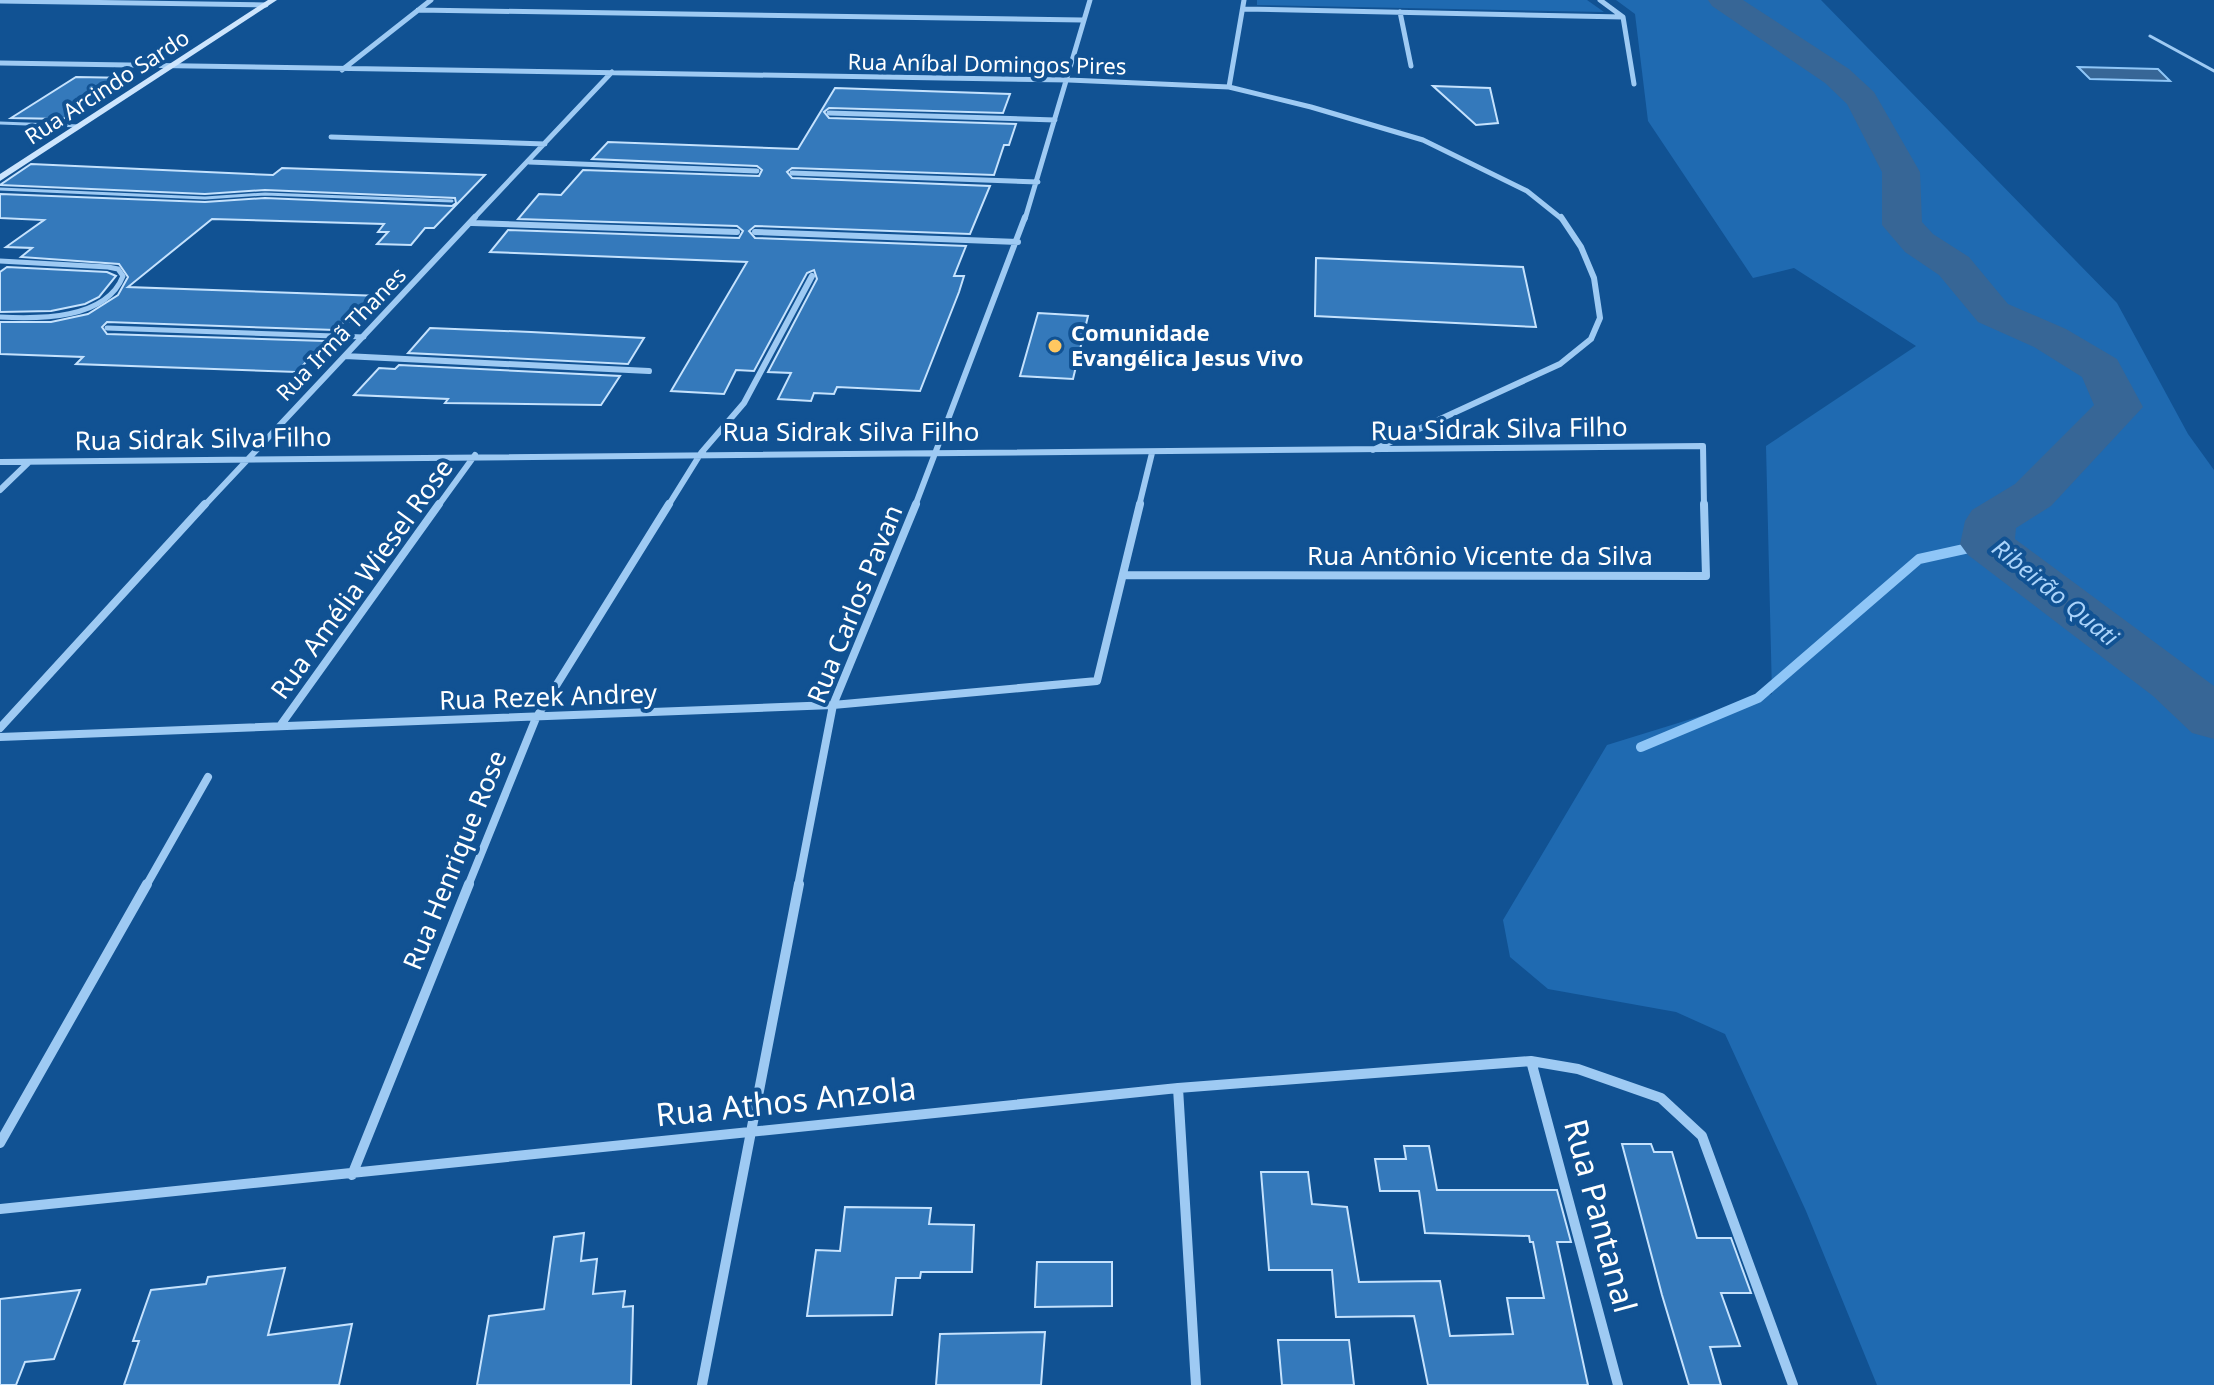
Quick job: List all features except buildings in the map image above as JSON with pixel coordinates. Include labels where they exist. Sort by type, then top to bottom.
[{"type":"street","points":[[342,70],[431,0]]},
{"type":"street","name":"Rua Carlos Pavan","points":[[702,1385],[833,705],[938,451],[1018,242],[1069,80],[1082,20],[1090,0]]},
{"type":"street","points":[[1229,87],[1244,0]]},
{"type":"street","points":[[1600,0],[1623,17],[1634,84]]},
{"type":"street","points":[[0,1],[270,2]]},
{"type":"street","name":"Rua Arcindo Sardo","points":[[0,178],[270,2]]},
{"type":"street","points":[[1243,9],[1623,17]]},
{"type":"street","points":[[418,10],[1082,20]]},
{"type":"street","points":[[1400,12],[1411,66]]},
{"type":"street","name":"Rua Aníbal Domingos Pires","points":[[0,63],[1069,80],[1229,87],[1311,107],[1423,140],[1527,191],[1560,216],[1581,247],[1594,278],[1600,318],[1591,339],[1560,364],[1368,451]]},
{"type":"street","name":"Rua Irmã Thanes","points":[[0,728],[249,457],[612,72]]},
{"type":"street","points":[[829,113],[1055,120]]},
{"type":"street","points":[[331,137],[545,144]]},
{"type":"street","points":[[529,162],[757,171]]},
{"type":"street","points":[[792,173],[1038,182]]},
{"type":"street","points":[[472,223],[737,232]]},
{"type":"street","points":[[755,232],[1018,242]]},
{"type":"street","name":"Rua Henrique Rose","points":[[352,1175],[536,718],[701,453],[744,403],[812,276]]},
{"type":"street","points":[[345,356],[649,371]]},
{"type":"street","name":"Rua Sidrak Silva Filho","points":[[0,462],[249,457],[938,451],[1152,453],[1703,446]]},
{"type":"street","name":"Rua Antônio Vicente da Silva","points":[[1125,575],[1706,576],[1703,446]]},
{"type":"street","points":[[1125,575],[1152,453]]},
{"type":"street","name":"Rua Amélia Wiesel Rose","points":[[280,726],[475,455]]},
{"type":"street","points":[[0,490],[29,462]]},
{"type":"street","name":"Rua Rezek Andrey","points":[[0,737],[833,705],[1097,681],[1125,575]]},
{"type":"street","points":[[0,1143],[208,777]]},
{"type":"street","name":"Rua Athos Anzola","points":[[0,1209],[1178,1088],[1531,1061],[1578,1069],[1661,1098],[1702,1136],[1793,1385]]},
{"type":"street","name":"Rua Pantanal","points":[[1531,1061],[1618,1385]]},
{"type":"street","points":[[1178,1088],[1196,1385]]},
{"type":"lane","points":[[2150,36],[2214,71]]},
{"type":"lane","points":[[0,123],[81,126]]},
{"type":"lane","points":[[0,189],[205,198],[265,194],[452,201]]},
{"type":"lane","points":[[0,261],[108,267],[118,269],[123,276],[117,287],[100,301],[71,315],[0,317]]},
{"type":"lane","points":[[107,328],[364,337]]},
{"type":"shaded area","points":[[1257,0],[1587,0],[1604,12],[1257,5]]},
{"type":"shaded area","points":[[1616,0],[1821,0],[2117,303],[2188,434],[2214,470],[2214,1385],[1877,1385],[1806,1211],[1725,1034],[1676,1012],[1548,989],[1510,957],[1503,920],[1607,745],[1772,694],[1766,446],[1916,346],[1794,268],[1753,278],[1648,121],[1635,14]]},
{"type":"shaded area","points":[[2078,67],[2158,69],[2170,81],[2090,79]]},
{"type":"waterway","name":"Ribeirão Quati","points":[[1723,0],[1837,76],[1862,99],[1901,172],[1902,225],[1919,243],[1954,266],[1993,313],[2050,338],[2101,369],[2119,407],[2033,495],[1991,521],[1987,544],[2174,683],[2214,719]]},
{"type":"waterway","points":[[1641,747],[1758,698],[1919,559],[1987,544]]},
{"type":"place","name":"Comunidade Evangélica Jesus Vivo","points":[[1055,346]]}]
